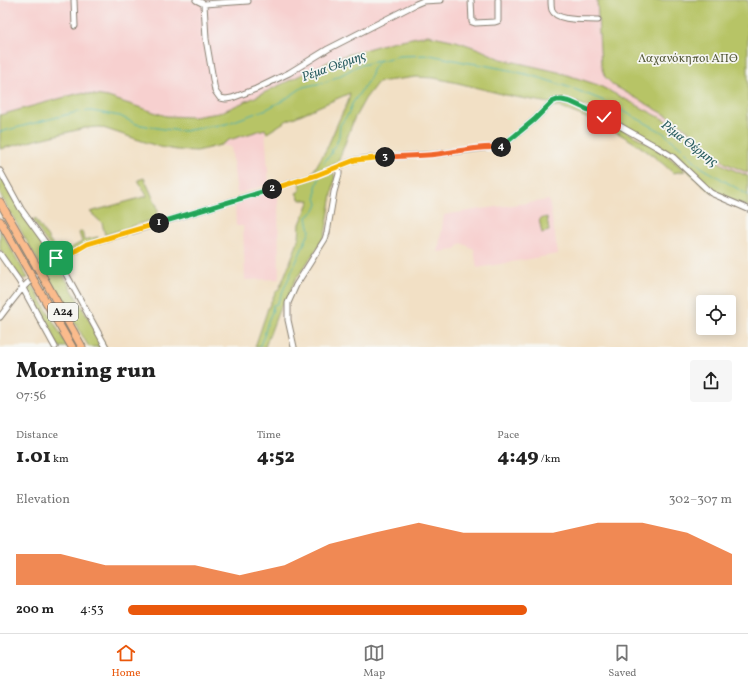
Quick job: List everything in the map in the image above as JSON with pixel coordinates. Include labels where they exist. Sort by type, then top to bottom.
[{"type":"highway","name":"Α24","points":[[0,202],[82,347]]},
{"type":"highway","name":"Α24","points":[[0,221],[72,347]]},
{"type":"street","points":[[74,0],[75,26]]},
{"type":"street","points":[[196,0],[204,4],[248,2]]},
{"type":"street","points":[[204,4],[206,39],[215,91],[220,98],[226,99],[256,89],[289,73],[328,49],[416,4],[423,1],[441,0]]},
{"type":"street","points":[[471,0],[472,22],[475,23],[498,21],[498,0]]},
{"type":"street","points":[[551,0],[551,9],[555,14],[561,17],[598,20]]},
{"type":"street","points":[[0,317],[23,288],[37,274],[53,265],[58,264],[62,259],[87,244],[317,175],[355,160],[437,154],[494,147],[500,148],[534,120],[552,102],[557,100],[576,104],[628,130],[673,157],[711,193],[748,209]]},
{"type":"street","points":[[294,347],[288,320],[288,303],[296,285],[327,233],[334,192],[339,174],[336,168]]},
{"type":"street","points":[[0,171],[21,209],[65,272],[106,347]]},
{"type":"street","points":[[0,254],[23,288],[55,347]]},
{"type":"street","points":[[17,296],[26,294]]},
{"type":"shaded area","points":[[0,0],[748,0],[748,176],[727,167],[558,72],[501,59],[456,41],[428,35],[391,42],[336,58],[219,113],[193,117],[166,116],[108,97],[80,93],[0,115]]},
{"type":"shaded area","points":[[265,129],[269,184],[237,194],[231,147],[221,145],[229,140]]},
{"type":"shaded area","points":[[278,188],[279,279],[245,280],[243,226],[236,226],[235,201]]},
{"type":"shaded area","points":[[549,200],[558,254],[477,268],[474,249],[461,243],[455,250],[438,252],[444,215]]},
{"type":"green space","name":"Λαχανόκηποι ΑΠΘ","points":[[597,0],[748,0],[748,173],[725,163],[696,136],[673,119],[613,85],[605,77],[601,66]]},
{"type":"green space","points":[[428,35],[456,41],[501,59],[558,72],[598,85],[688,132],[714,159],[727,167],[748,176],[748,207],[710,191],[662,148],[600,112],[573,101],[549,103],[510,96],[434,78],[416,77],[378,82],[365,99],[354,119],[337,165],[313,172],[327,148],[348,102],[350,93],[286,121],[267,133],[265,129],[229,140],[221,145],[197,151],[160,147],[100,127],[85,128],[0,149],[0,115],[80,93],[108,97],[166,116],[193,117],[219,113],[336,58],[391,42]]},
{"type":"green space","points":[[564,101],[603,118],[663,152],[685,171],[673,173],[660,161],[632,141],[616,132],[584,117],[552,105],[554,103]]},
{"type":"green space","points":[[326,171],[334,174],[335,177],[325,235],[294,282],[287,299],[280,308],[265,347],[255,347],[268,308],[275,293],[279,289],[299,239],[300,224],[310,200],[300,200],[296,193],[300,191],[300,181]]},
{"type":"green space","points":[[0,174],[53,257],[54,260],[52,262],[42,268],[0,194]]},
{"type":"green space","points":[[144,178],[157,206],[158,212],[154,219],[105,235],[102,223],[90,212],[147,196],[138,180]]},
{"type":"green space","points":[[547,217],[549,231],[542,233],[539,219]]},
{"type":"green space","points":[[35,218],[53,246],[61,245],[65,251],[82,242],[79,233],[82,231],[84,240],[98,237],[98,239],[59,259],[41,234],[33,220]]},
{"type":"green space","points":[[0,230],[28,278],[24,279],[20,277],[12,268],[0,249]]},
{"type":"green space","points":[[54,267],[60,269],[105,347],[89,347],[45,272]]},
{"type":"green space","points":[[30,281],[68,347],[59,347],[29,292],[28,286]]},
{"type":"waterway","name":"Ρέμα Θέρμης","points":[[0,132],[77,112],[91,111],[120,116],[136,124],[163,129],[184,131],[226,124],[267,109],[303,87],[326,82],[357,66],[399,56],[430,55],[509,70],[537,77],[602,100],[662,132],[682,148],[701,167],[748,195]]},
{"type":"waterway","points":[[324,162],[336,145],[340,125],[349,113],[352,104],[370,78],[372,70],[379,60]]},
{"type":"waterway","points":[[259,347],[264,336],[273,305],[277,304],[310,231],[307,217],[316,209],[318,204],[316,198],[316,187],[320,176]]},
{"type":"route","points":[[56,258],[58,264],[62,259],[87,244],[317,175],[355,160],[437,154],[494,147],[500,148],[534,120],[552,102],[557,100],[571,102],[604,117]]}]
